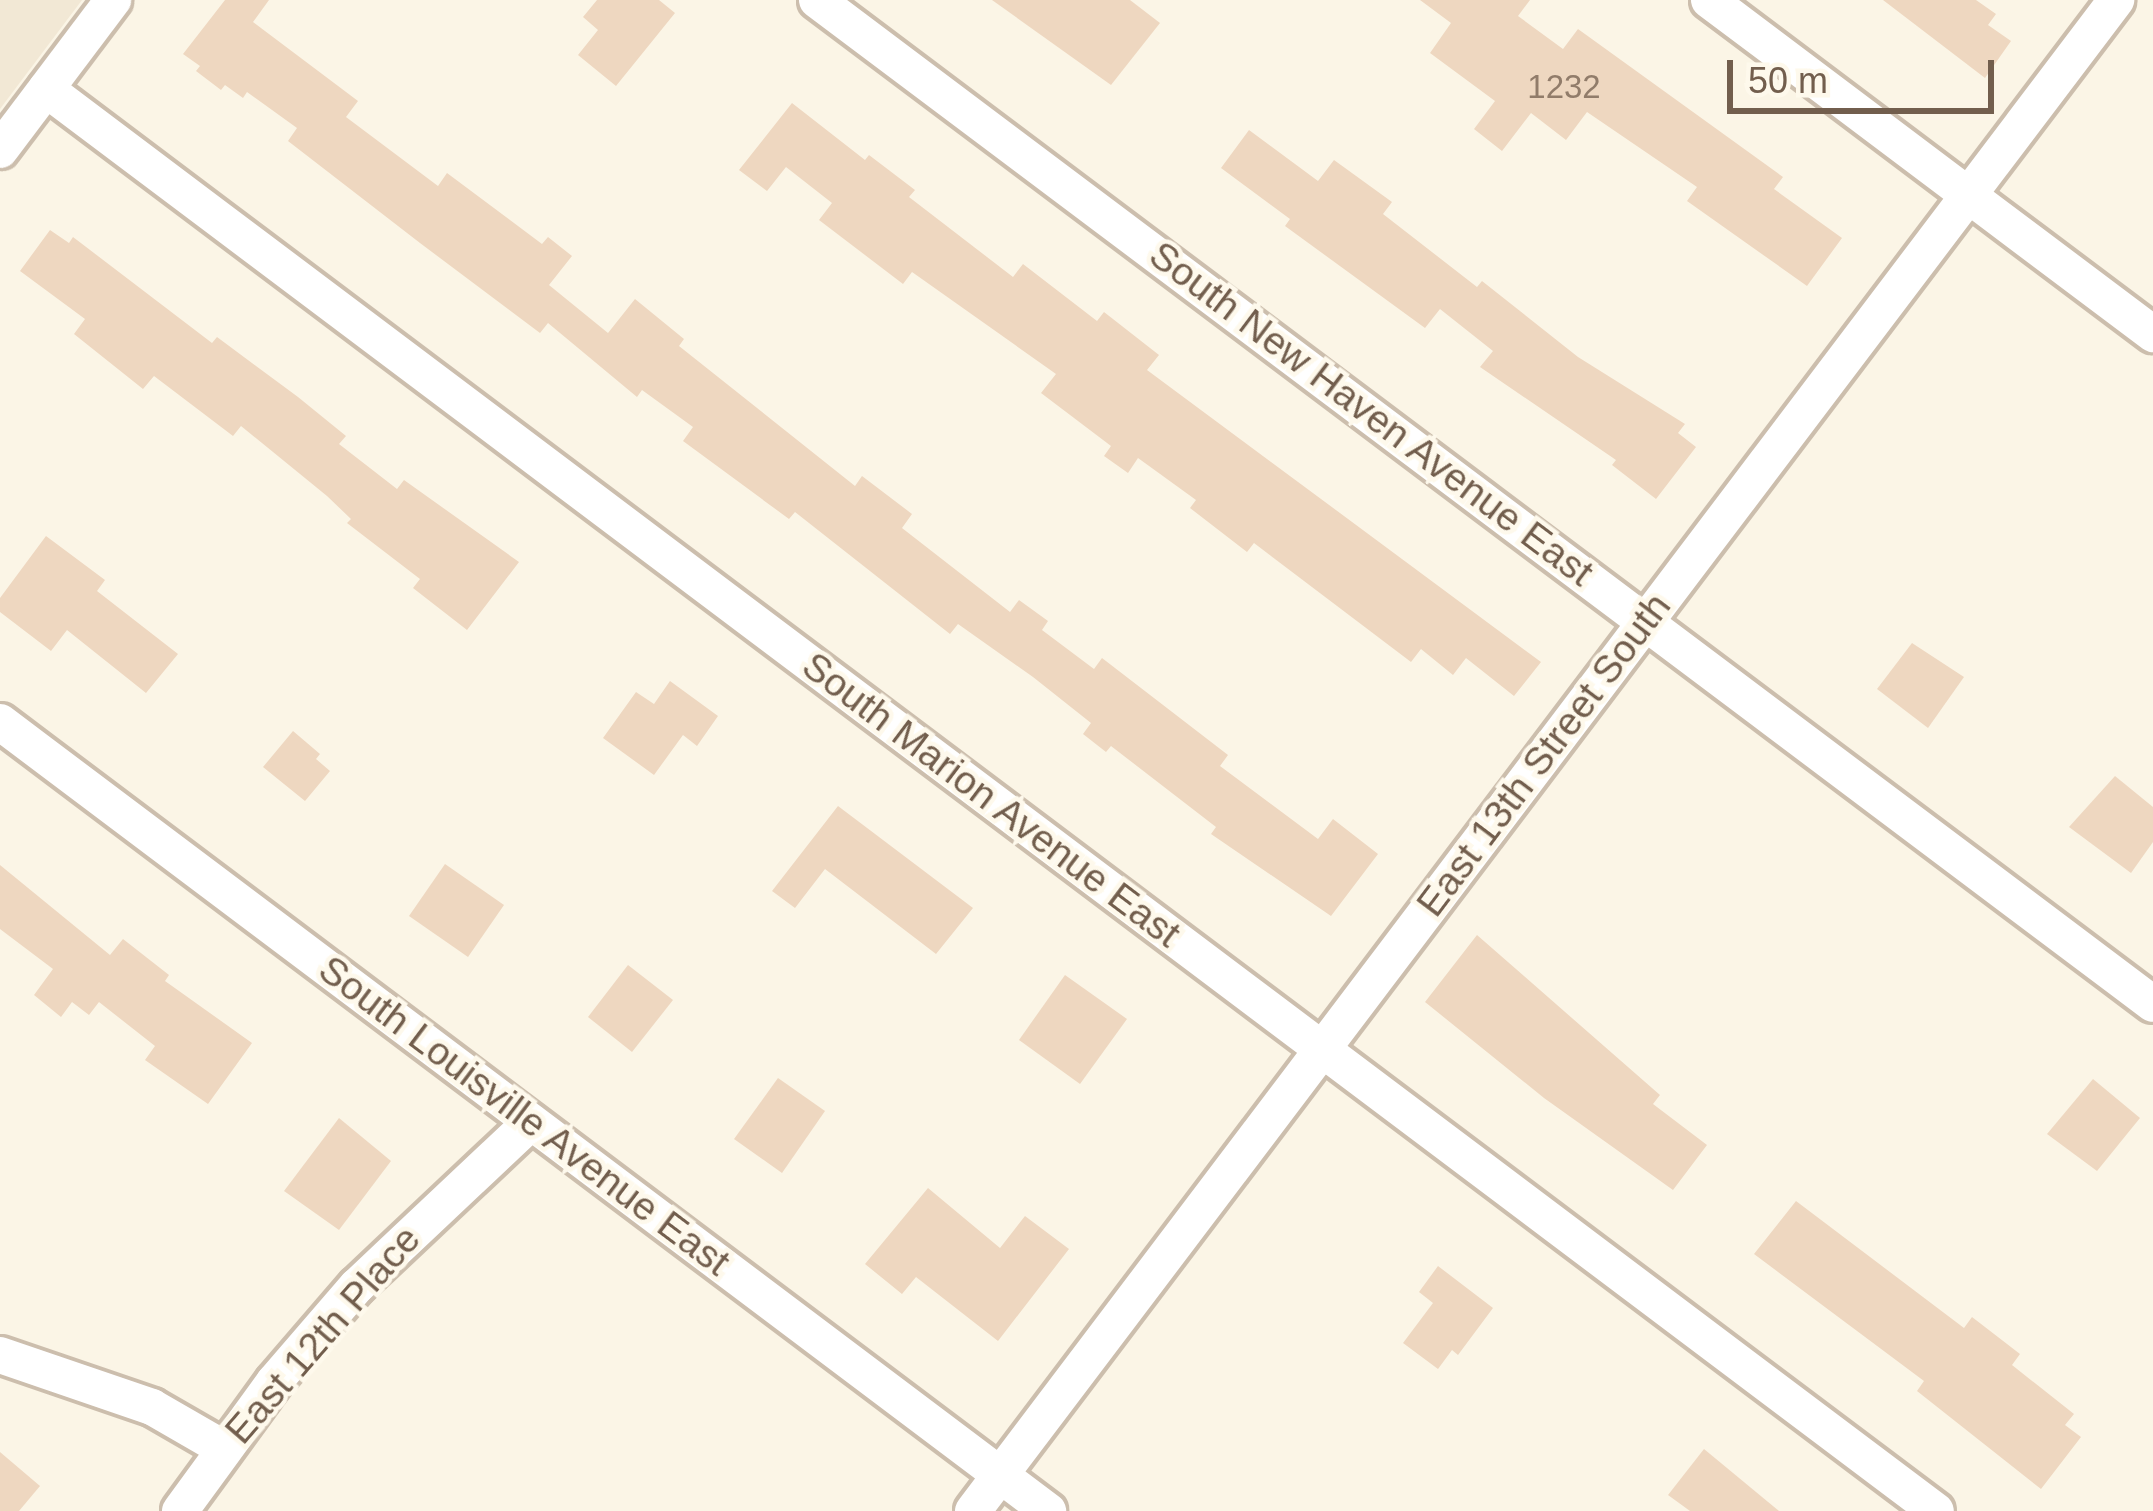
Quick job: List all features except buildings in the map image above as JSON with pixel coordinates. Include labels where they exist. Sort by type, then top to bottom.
[{"type":"street","points":[[0,150],[113,0]]},
{"type":"street","name":"South New Haven Avenue East","points":[[818,0],[2153,1004]]},
{"type":"street","points":[[1709,0],[2153,334]]},
{"type":"street","name":"East 13th Street South","points":[[974,1511],[2116,0]]},
{"type":"street","name":"South Marion Avenue East","points":[[46,89],[1936,1511]]},
{"type":"street","name":"South Louisville Avenue East","points":[[0,722],[1048,1511]]},
{"type":"street","name":"East 12th Place","points":[[180,1511],[223,1448],[356,1286],[531,1122]]},
{"type":"street","points":[[0,1355],[152,1407],[223,1448]]},
{"type":"shaded area","points":[[0,0],[82,0],[0,109]]}]
